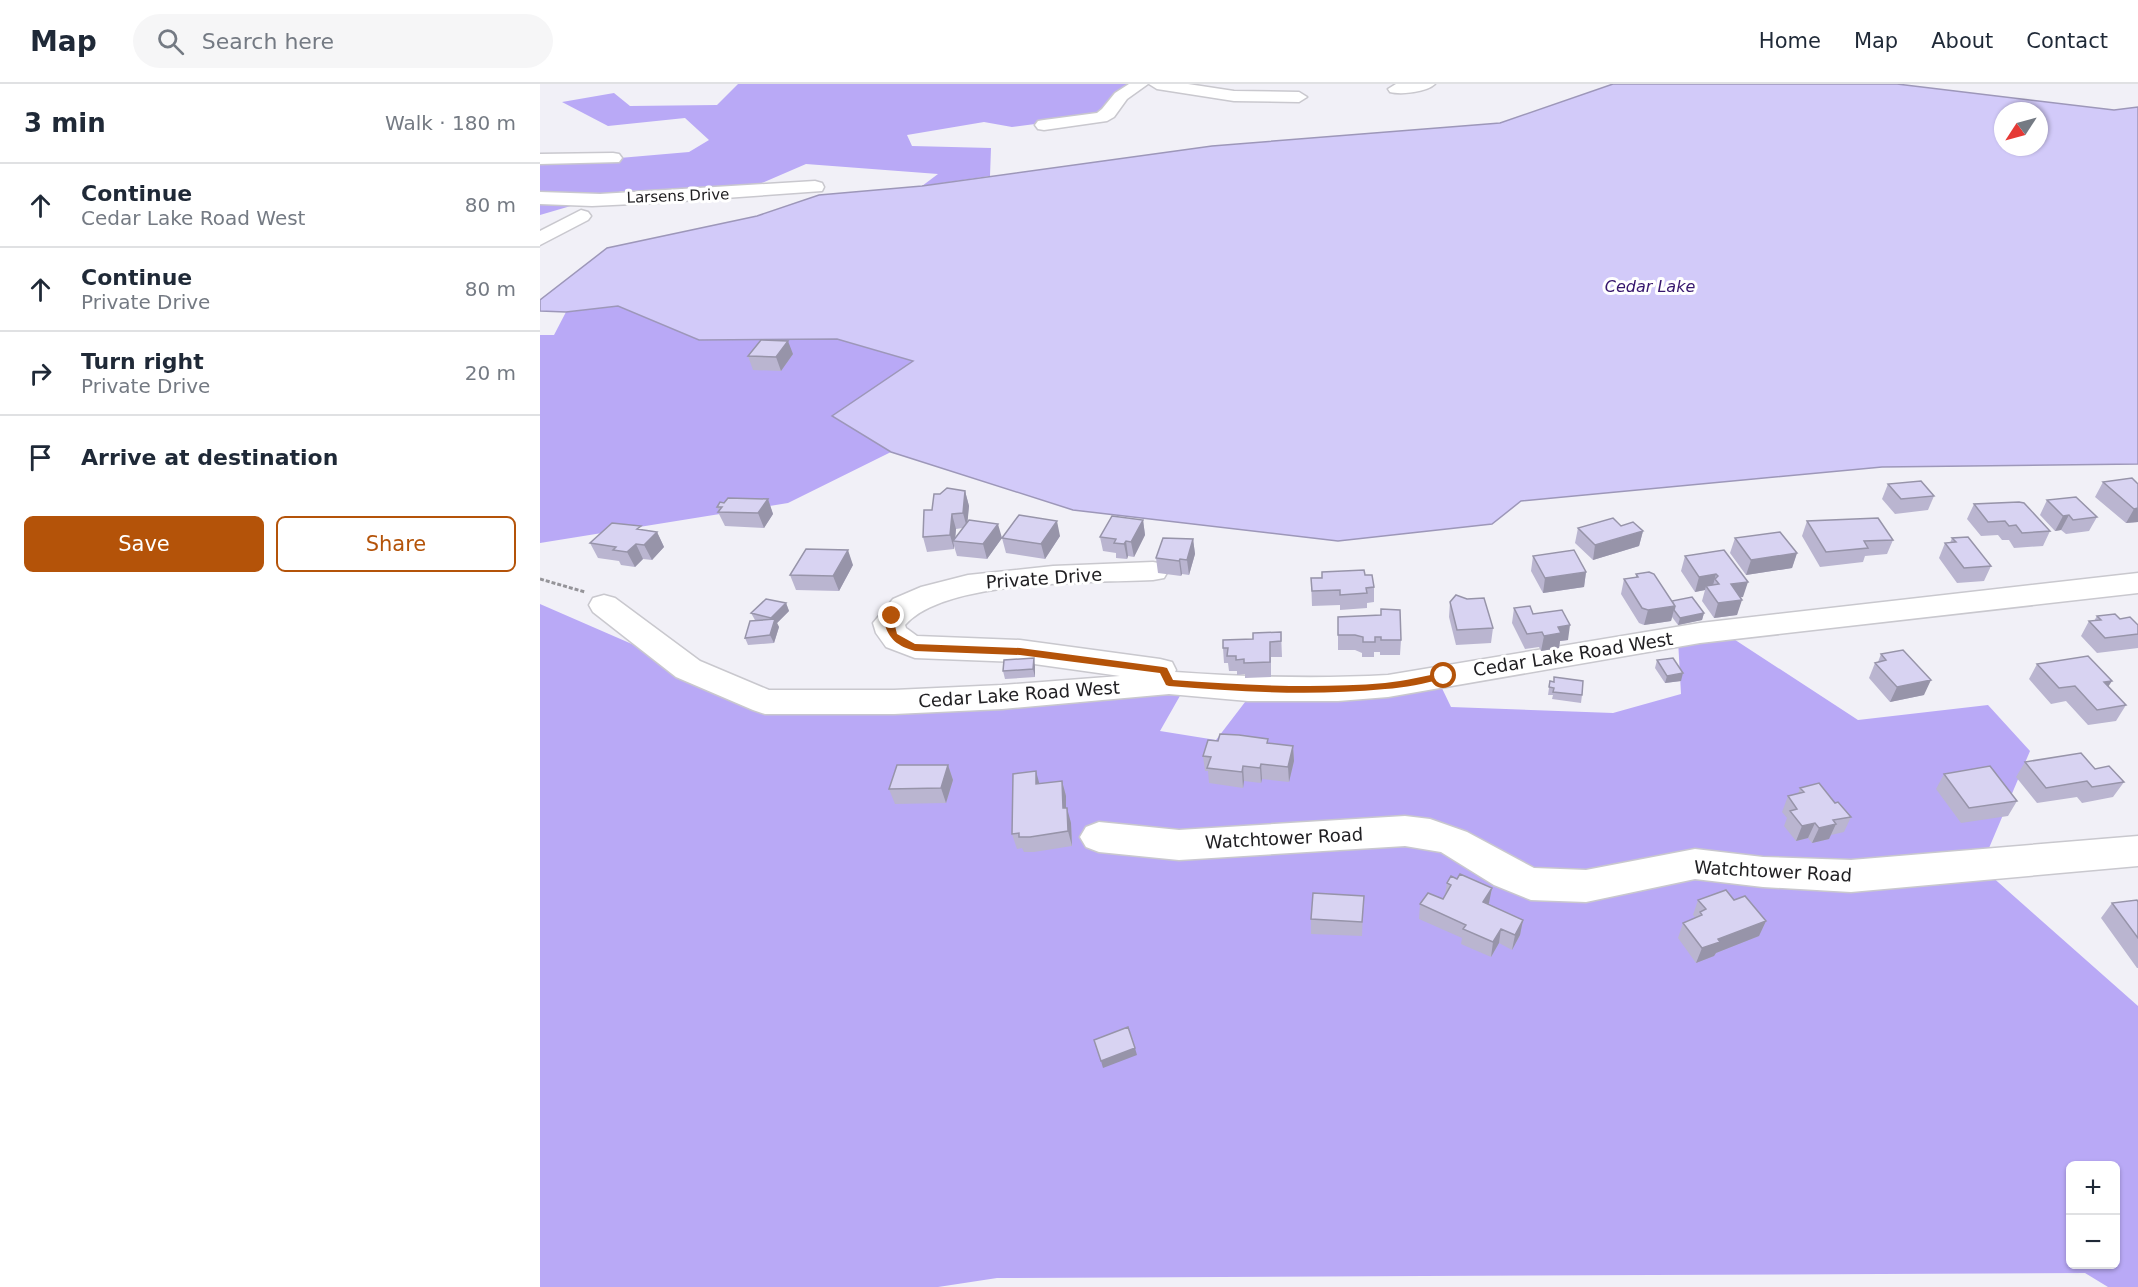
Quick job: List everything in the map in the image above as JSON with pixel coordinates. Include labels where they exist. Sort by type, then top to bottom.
[{"type":"street","points":[[1044,125],[1101,117],[1121,96],[1140,84]]},
{"type":"street","points":[[1157,84],[1234,96],[1299,97]]},
{"type":"street","points":[[1396,88],[1427,84]]},
{"type":"street","points":[[540,159],[614,158]]},
{"type":"street","name":"Larsens Drive","points":[[540,198],[598,201],[630,197],[689,197],[815,187]]},
{"type":"street","points":[[540,239],[581,216]]},
{"type":"street","name":"Private Drive","points":[[1153,572],[998,579],[936,591],[897,609],[892,616],[890,629],[898,640],[915,647],[1020,651],[1163,670],[1169,683]]},
{"type":"street","name":"Cedar Lake Road West","points":[[604,605],[688,669],[765,702],[894,702],[1002,697],[1169,683],[1248,689],[1338,689],[1388,686],[1722,630],[2138,583]]},
{"type":"street","name":"Watchtower Road","points":[[1099,837],[1179,844],[1405,831],[1454,842],[1508,874],[1531,884],[1586,886],[1695,864],[1763,872],[1851,876],[2138,851]]},
{"type":"path","points":[[540,579],[584,591],[604,605]]},
{"type":"shaded area","points":[[738,84],[1139,84],[1096,116],[1012,127],[984,122],[907,135],[912,146],[991,148],[990,176],[922,186],[938,174],[806,164],[748,189],[622,191],[540,215],[540,158],[573,162],[689,152],[709,140],[685,118],[608,126],[562,102],[614,93],[630,106],[717,105]]},
{"type":"shaded area","points":[[618,306],[699,340],[837,339],[913,361],[833,416],[891,452],[788,503],[540,543],[540,335],[554,335],[566,312]]},
{"type":"shaded area","points":[[540,604],[765,702],[1185,687],[1160,731],[1216,740],[1255,689],[1438,680],[1451,707],[1613,713],[1681,694],[1678,640],[1723,632],[1858,720],[1988,705],[2030,751],[1981,867],[2138,1006],[2138,1287],[2108,1287],[2085,1273],[997,1278],[938,1287],[540,1287]]},
{"type":"water","name":"Cedar Lake","points":[[1613,84],[1897,84],[2047,102],[1994,102],[1994,156],[2048,156],[2048,102],[2114,110],[2138,107],[2138,464],[1882,467],[1521,501],[1492,524],[1338,541],[1073,510],[891,452],[832,416],[913,361],[837,339],[699,340],[618,306],[566,312],[540,311],[540,300],[607,248],[757,216],[819,195],[922,186],[1212,146],[1500,123]]},
{"type":"building","points":[[761,340],[788,341],[776,357],[748,356]]},
{"type":"building","points":[[2132,478],[2138,484],[2138,508],[2134,509],[2103,482]]},
{"type":"building","points":[[1921,481],[1934,496],[1901,499],[1888,484]]},
{"type":"building","points":[[947,488],[965,491],[963,513],[952,514],[950,535],[923,537],[924,510],[932,510],[934,494],[940,494]]},
{"type":"building","points":[[2076,497],[2097,517],[2073,520],[2069,515],[2063,516],[2047,500]]},
{"type":"building","points":[[728,498],[768,499],[758,513],[718,512],[722,507],[717,507],[720,502],[724,503]]},
{"type":"building","points":[[2024,503],[2050,531],[2022,533],[2016,525],[2009,526],[2005,521],[1988,522],[1974,504]]},
{"type":"building","points":[[1019,515],[1057,521],[1041,544],[1002,538]]},
{"type":"building","points":[[1112,516],[1143,520],[1131,542],[1114,543],[1116,539],[1100,537]]},
{"type":"building","points":[[1613,518],[1621,526],[1633,522],[1643,531],[1595,545],[1578,528]]},
{"type":"building","points":[[1878,518],[1893,540],[1864,541],[1868,548],[1826,552],[1807,521]]},
{"type":"building","points":[[969,520],[998,524],[983,544],[953,541]]},
{"type":"building","points":[[612,523],[641,526],[637,529],[657,532],[644,545],[636,544],[627,552],[613,550],[616,547],[590,543]]},
{"type":"building","points":[[1780,532],[1797,553],[1751,560],[1735,538]]},
{"type":"building","points":[[1968,537],[1991,566],[1964,568],[1945,543],[1956,542],[1952,538]]},
{"type":"building","points":[[1163,538],[1193,539],[1187,560],[1156,558]]},
{"type":"building","points":[[806,549],[848,550],[833,576],[790,575]]},
{"type":"building","points":[[1574,550],[1586,572],[1545,578],[1533,556]]},
{"type":"building","points":[[1724,550],[1748,582],[1731,584],[1742,600],[1718,603],[1706,586],[1719,584],[1715,579],[1718,576],[1716,574],[1699,577],[1685,556]]},
{"type":"building","points":[[1364,570],[1365,575],[1372,575],[1374,587],[1366,588],[1367,593],[1340,595],[1340,590],[1312,591],[1311,578],[1322,578],[1322,572]]},
{"type":"building","points":[[1649,572],[1654,574],[1675,606],[1648,610],[1642,608],[1624,579],[1638,577],[1636,574]]},
{"type":"building","points":[[1456,595],[1467,599],[1484,598],[1493,628],[1457,630],[1450,602]]},
{"type":"building","points":[[1692,597],[1704,613],[1680,618],[1674,610],[1675,606],[1672,601]]},
{"type":"building","points":[[766,599],[786,603],[771,618],[751,613]]},
{"type":"building","points":[[1530,606],[1533,614],[1562,610],[1570,625],[1558,627],[1561,633],[1544,636],[1542,632],[1527,634],[1514,608]]},
{"type":"building","points":[[1381,609],[1400,610],[1401,640],[1381,640],[1381,637],[1375,637],[1375,642],[1363,642],[1363,637],[1338,635],[1338,617],[1381,615]]},
{"type":"building","points":[[2115,614],[2120,619],[2130,617],[2138,625],[2138,634],[2105,638],[2089,621],[2101,620],[2097,616]]},
{"type":"building","points":[[775,619],[770,635],[745,638],[750,621]]},
{"type":"building","points":[[1281,632],[1281,641],[1270,642],[1270,662],[1244,663],[1244,659],[1236,660],[1236,656],[1227,656],[1228,648],[1223,648],[1223,640],[1253,639],[1253,633]]},
{"type":"building","points":[[1903,650],[1931,680],[1897,687],[1875,663],[1886,660],[1881,654]]},
{"type":"building","points":[[2088,656],[2112,681],[2104,682],[2126,705],[2097,710],[2075,686],[2059,688],[2037,664]]},
{"type":"building","points":[[1034,658],[1033,669],[1003,671],[1004,660]]},
{"type":"building","points":[[1673,658],[1683,673],[1667,676],[1657,660]]},
{"type":"building","points":[[1554,677],[1583,681],[1582,695],[1553,692],[1554,688],[1549,687],[1550,681],[1554,682]]},
{"type":"building","points":[[1220,734],[1268,739],[1267,743],[1293,746],[1288,767],[1261,764],[1260,768],[1243,766],[1242,772],[1207,768],[1211,757],[1203,756],[1208,740],[1218,741]]},
{"type":"building","points":[[2081,753],[2095,769],[2109,766],[2124,782],[2092,787],[2087,781],[2046,788],[2025,762]]},
{"type":"building","points":[[897,765],[948,765],[941,788],[889,789]]},
{"type":"building","points":[[1990,766],[2017,801],[1969,808],[1944,774]]},
{"type":"building","points":[[1036,771],[1036,784],[1062,781],[1063,808],[1067,808],[1068,831],[1019,837],[1019,833],[1012,834],[1013,774]]},
{"type":"building","points":[[1819,783],[1835,803],[1838,802],[1851,817],[1833,820],[1836,824],[1819,828],[1815,823],[1802,826],[1790,811],[1797,809],[1788,796],[1804,792],[1800,788]]},
{"type":"building","points":[[1460,874],[1492,888],[1483,902],[1523,920],[1515,935],[1501,929],[1493,942],[1463,929],[1466,925],[1420,904],[1428,893],[1443,899],[1451,885],[1447,883],[1451,876],[1457,879]]},
{"type":"building","points":[[1726,890],[1734,900],[1745,896],[1766,921],[1718,939],[1720,942],[1702,948],[1683,923],[1702,915],[1700,912],[1706,909],[1698,900]]},
{"type":"building","points":[[1313,893],[1364,896],[1362,922],[1311,919]]},
{"type":"building","points":[[2137,900],[2138,902],[2138,938],[2112,903]]},
{"type":"building","points":[[1128,1027],[1135,1048],[1101,1061],[1094,1040]]},
{"type":"route","points":[[892,616],[889,622],[890,629],[893,635],[905,645],[925,649],[1020,651],[1163,670],[1169,683],[1248,689],[1338,689],[1388,686],[1444,676]]}]
